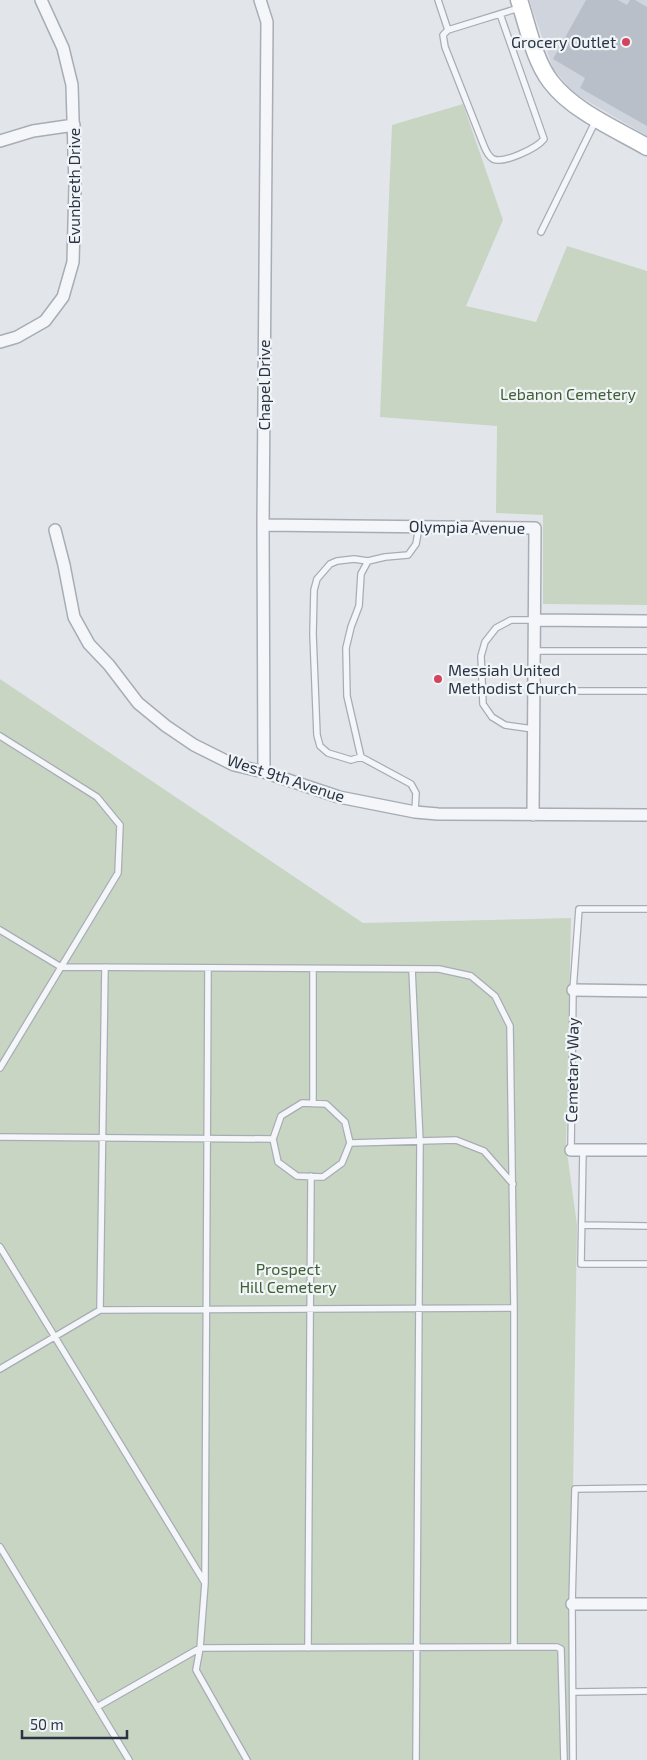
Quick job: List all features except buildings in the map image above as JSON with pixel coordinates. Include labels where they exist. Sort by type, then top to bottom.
[{"type":"street","name":"Evunbreth Drive","points":[[0,342],[17,337],[45,321],[63,297],[74,262],[74,125],[72,86],[63,48],[41,0]]},
{"type":"street","name":"Chapel Drive","points":[[260,0],[267,22],[263,525],[264,772]]},
{"type":"street","points":[[520,4],[539,61],[551,82],[569,101],[647,147]]},
{"type":"street","points":[[0,141],[33,131],[74,125]]},
{"type":"street","name":"Olympia Avenue","points":[[263,525],[535,528],[533,815]]},
{"type":"street","name":"West 9th Avenue","points":[[54,530],[64,565],[74,617],[89,644],[138,702],[166,726],[194,745],[234,765],[264,772],[339,797],[415,812],[438,814],[647,815]]},
{"type":"street","points":[[534,620],[647,621]]},
{"type":"street","points":[[573,990],[647,991]]},
{"type":"street","points":[[577,1150],[647,1150]]},
{"type":"street","points":[[572,1604],[647,1604]]},
{"type":"lane","points":[[438,0],[448,30]]},
{"type":"lane","points":[[500,14],[544,139],[529,150],[503,160],[494,159],[488,154],[443,35],[448,30],[500,14],[520,4]]},
{"type":"lane","points":[[541,232],[597,118]]},
{"type":"lane","points":[[361,756],[351,760],[328,754],[320,746],[317,735],[313,634],[314,590],[317,579],[330,564],[337,561],[368,561],[408,555],[416,544],[419,527]]},
{"type":"lane","points":[[368,561],[361,574],[360,606],[351,627],[346,648],[347,696],[361,756],[411,784],[416,793],[415,812]]},
{"type":"lane","points":[[533,729],[505,724],[492,717],[482,704],[481,656],[485,642],[496,628],[511,620],[534,620]]},
{"type":"lane","points":[[534,651],[647,651]]},
{"type":"lane","points":[[533,691],[647,691]]},
{"type":"lane","points":[[0,736],[97,797],[120,825],[118,873],[0,1068]]},
{"type":"lane","name":"Cemetary Way","points":[[647,909],[579,909],[573,990],[577,1150],[582,1224],[581,1264],[647,1264]]},
{"type":"lane","points":[[0,930],[61,967],[439,970],[471,976],[495,996],[510,1026],[514,1308],[514,1647]]},
{"type":"lane","points":[[100,1310],[105,967]]},
{"type":"lane","points":[[208,968],[205,1583],[200,1648],[196,1670],[248,1760]]},
{"type":"lane","points":[[313,968],[313,1104]]},
{"type":"lane","points":[[412,969],[420,1142],[415,1648],[416,1760]]},
{"type":"lane","points":[[302,1103],[326,1104],[345,1122],[350,1142],[342,1163],[323,1177],[297,1176],[278,1162],[273,1139],[281,1116],[302,1103]]},
{"type":"lane","points":[[0,1137],[273,1139]]},
{"type":"lane","points":[[350,1142],[456,1140],[484,1151],[513,1184]]},
{"type":"lane","points":[[308,1648],[311,1176]]},
{"type":"lane","points":[[582,1224],[647,1226]]},
{"type":"lane","points":[[0,1247],[205,1583]]},
{"type":"lane","points":[[0,1369],[100,1310],[514,1308]]},
{"type":"lane","points":[[573,1760],[572,1604],[575,1490],[647,1488]]},
{"type":"lane","points":[[0,1547],[129,1760]]},
{"type":"lane","points":[[97,1707],[200,1648],[557,1647],[561,1649],[564,1760]]},
{"type":"lane","points":[[573,1692],[647,1691]]},
{"type":"shaded area","points":[[529,0],[647,0],[647,136],[572,92],[553,68]]},
{"type":"green space","name":"Lebanon Cemetery","points":[[463,104],[503,220],[466,306],[536,322],[567,246],[647,271],[647,605],[543,604],[543,515],[496,513],[497,426],[380,417],[392,125]]},
{"type":"green space","name":"Prospect Hill Cemetery","points":[[0,679],[363,923],[571,918],[566,1145],[577,1225],[569,1760],[0,1760]]},
{"type":"place","name":"Grocery Outlet","points":[[626,42]]},
{"type":"place","name":"Messiah United Methodist Church","points":[[438,679]]}]
